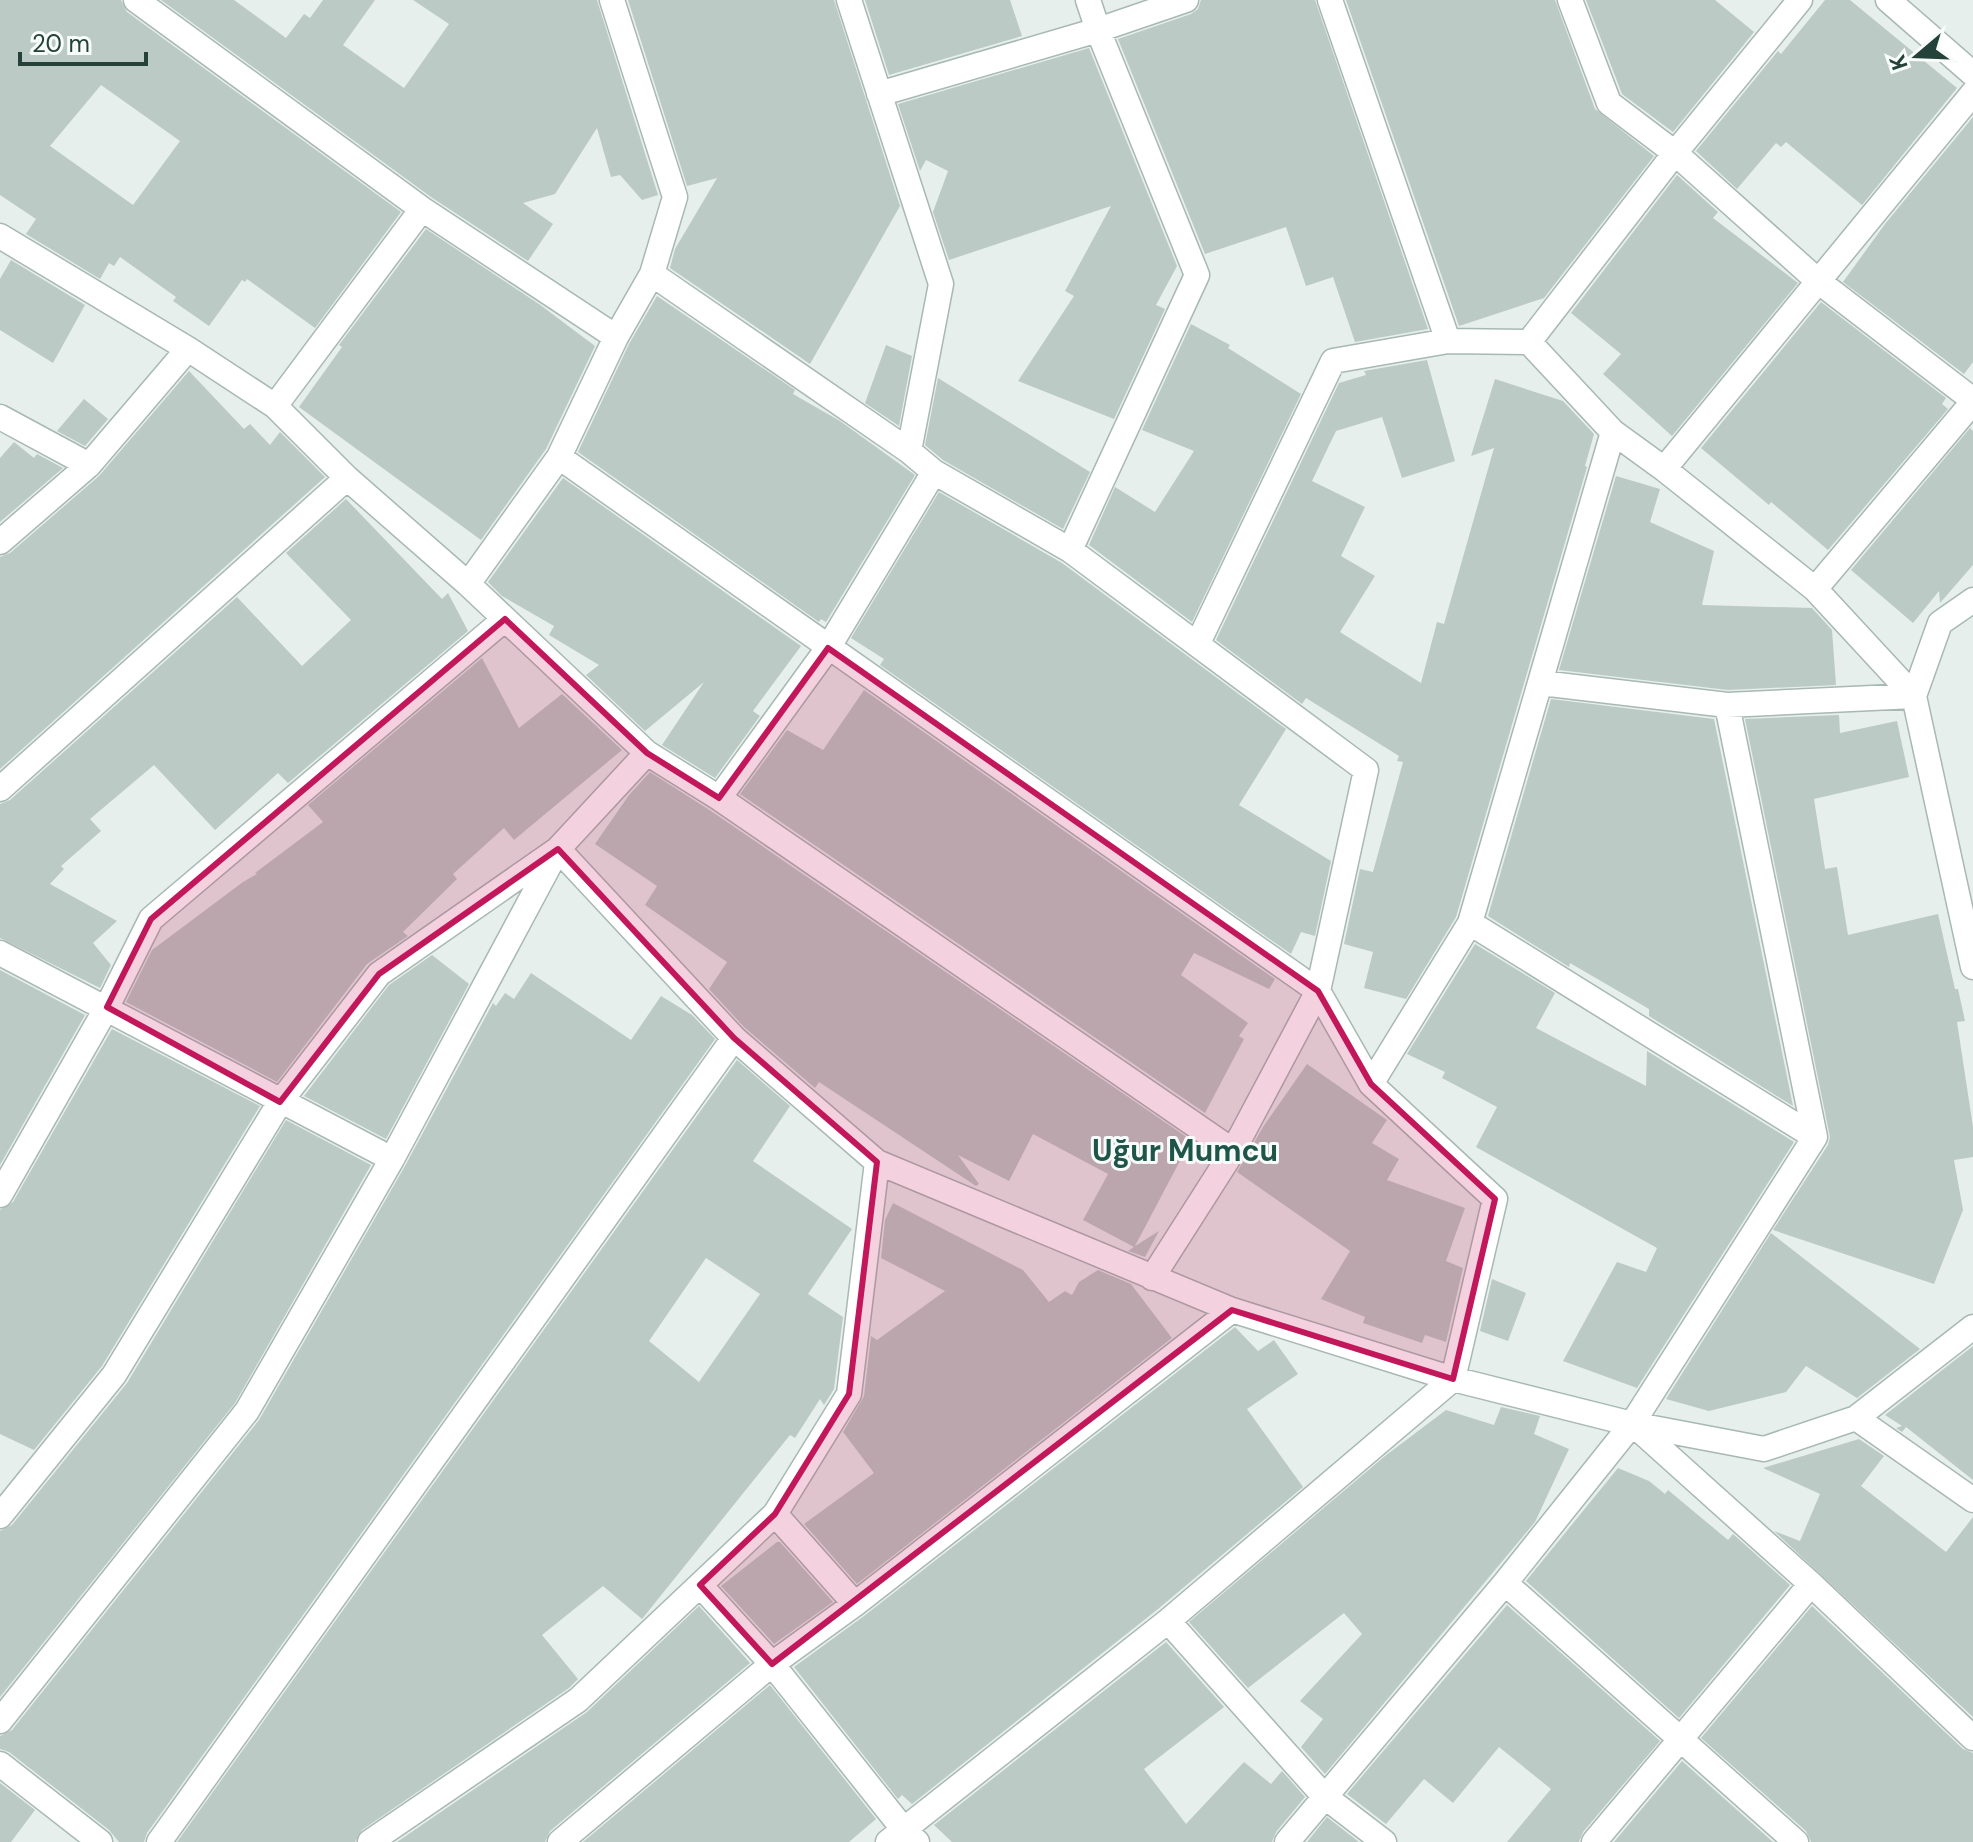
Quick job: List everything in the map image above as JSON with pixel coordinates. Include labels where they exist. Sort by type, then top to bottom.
[{"type":"street","points":[[136,0],[422,209],[616,337]]},
{"type":"street","points":[[468,584],[559,457],[616,337],[652,274],[675,197],[612,0]]},
{"type":"street","points":[[849,0],[941,284],[909,451]]},
{"type":"street","points":[[1070,550],[1197,275],[1088,0]]},
{"type":"street","points":[[879,94],[1098,30],[1186,0]]},
{"type":"street","points":[[1330,0],[1448,341]]},
{"type":"street","points":[[1570,0],[1609,103],[1675,153],[1818,281],[1973,401],[1815,589]]},
{"type":"street","points":[[1529,342],[1675,153],[1800,0]]},
{"type":"street","points":[[1888,0],[1973,74]]},
{"type":"street","points":[[1664,469],[1973,93]]},
{"type":"street","points":[[275,406],[422,209]]},
{"type":"street","points":[[0,236],[188,349],[275,406],[347,478],[468,584],[647,753],[719,798],[1233,1151]]},
{"type":"street","points":[[652,274],[909,451],[934,472],[1070,550],[1366,770],[1318,991],[1233,1151],[1152,1278]]},
{"type":"street","points":[[1198,643],[1333,361],[1448,341],[1529,342],[1613,432],[1815,589],[1914,696],[1973,967]]},
{"type":"street","points":[[0,542],[89,465],[188,349]]},
{"type":"street","points":[[0,417],[89,465]]},
{"type":"street","points":[[1371,1084],[1470,923],[1613,432]]},
{"type":"street","points":[[559,457],[1318,991],[1371,1084],[1495,1199],[1453,1379],[1168,1621],[903,1838],[772,1664],[700,1585]]},
{"type":"street","points":[[719,798],[828,648],[934,472]]},
{"type":"street","points":[[0,789],[347,478]]},
{"type":"street","points":[[1914,696],[1940,623],[1973,600]]},
{"type":"street","points":[[0,1195],[107,1007],[151,919],[505,619]]},
{"type":"street","points":[[1541,683],[1727,705],[1914,696]]},
{"type":"street","points":[[1287,1842],[1505,1583],[1632,1424],[1815,1137],[1727,705]]},
{"type":"street","points":[[0,1516],[114,1375],[280,1102],[379,974],[558,849],[647,753]]},
{"type":"street","points":[[558,849],[734,1038],[877,1162],[1232,1310],[1453,1379],[1632,1424],[1764,1449],[1856,1418],[1973,1327]]},
{"type":"street","points":[[0,1721],[247,1411],[392,1159],[558,849]]},
{"type":"street","points":[[1470,923],[1815,1137]]},
{"type":"street","points":[[0,953],[392,1159]]},
{"type":"street","points":[[159,1842],[734,1038]]},
{"type":"street","points":[[370,1842],[578,1700],[775,1514],[849,1394],[877,1162]]},
{"type":"street","points":[[560,1842],[772,1664],[855,1604],[1232,1310]]},
{"type":"street","points":[[1856,1418],[1973,1500]]},
{"type":"street","points":[[1632,1424],[1811,1584],[1973,1738]]},
{"type":"street","points":[[775,1514],[855,1604]]},
{"type":"street","points":[[1505,1583],[1796,1842]]},
{"type":"street","points":[[1594,1842],[1811,1584]]},
{"type":"street","points":[[1168,1621],[1324,1796],[1384,1842]]},
{"type":"street","points":[[0,1764],[100,1842]]},
{"type":"highlighted area","points":[[505,619],[647,753],[719,798],[828,648],[1318,991],[1371,1084],[1495,1199],[1453,1379],[1232,1310],[772,1664],[700,1585],[775,1514],[849,1394],[877,1162],[734,1038],[558,849],[379,974],[280,1102],[107,1007],[151,919]]},
{"type":"building","points":[[0,0],[121,0],[127,12],[401,212],[315,328],[247,279],[245,282],[242,280],[209,326],[173,301],[176,297],[120,257],[114,266],[109,263],[100,279],[26,234],[36,219],[0,195]],"holes":[[[101,85],[180,141],[133,205],[50,146]]]},
{"type":"building","points":[[161,0],[234,0],[286,38],[304,14],[310,18],[323,0],[375,0],[343,45],[404,88],[449,24],[413,0],[597,0],[658,195],[642,200],[620,175],[611,177],[597,128],[555,194],[523,203],[553,224],[528,261],[431,197]]},
{"type":"building","points":[[628,0],[834,0],[900,206],[810,364],[670,268],[675,249],[717,178],[687,186]]},
{"type":"building","points":[[865,0],[1010,0],[1022,36],[889,75]]},
{"type":"building","points":[[1201,0],[1315,0],[1428,329],[1355,342],[1333,277],[1306,286],[1286,227],[1205,254],[1118,39],[1191,14],[1198,9]]},
{"type":"building","points":[[1346,0],[1555,0],[1595,109],[1654,156],[1544,298],[1459,326]]},
{"type":"building","points":[[1586,0],[1715,0],[1754,32],[1673,132],[1622,94]]},
{"type":"building","points":[[1825,0],[1850,0],[1957,88],[1862,205],[1786,142],[1781,147],[1776,143],[1737,189],[1696,151],[1778,51],[1781,54]]},
{"type":"building","points":[[1089,48],[1177,266],[1156,305],[1165,309],[1114,419],[1018,381],[1074,296],[1065,291],[1111,206],[949,260],[933,212],[948,171],[926,160],[920,171],[898,104]]},
{"type":"building","points":[[1973,117],[1973,362],[1964,374],[1843,282],[1885,224]]},
{"type":"building","points":[[1677,175],[1718,212],[1713,218],[1798,283],[1672,436],[1603,374],[1621,354],[1571,313]]},
{"type":"building","points":[[426,229],[539,304],[595,346],[546,449],[481,540],[299,407],[342,347],[339,345]]},
{"type":"building","points":[[11,260],[85,305],[53,363],[0,330],[0,279]]},
{"type":"building","points":[[657,296],[795,390],[793,394],[840,421],[915,475],[826,622],[821,619],[819,622],[578,452],[629,344]]},
{"type":"building","points":[[1821,302],[1946,398],[1942,404],[1948,409],[1828,550],[1701,448]]},
{"type":"building","points":[[1191,324],[1230,345],[1228,348],[1301,394],[1192,622],[1089,545],[1115,487],[1155,512],[1194,451],[1142,430]]},
{"type":"building","points":[[886,345],[912,356],[899,426],[865,403]]},
{"type":"building","points":[[1427,360],[1455,461],[1402,478],[1382,417],[1336,431],[1312,481],[1365,507],[1341,556],[1375,576],[1340,632],[1421,683],[1437,622],[1444,624],[1494,448],[1471,456],[1495,379],[1563,401],[1594,434],[1456,917],[1406,999],[1364,988],[1373,952],[1344,944],[1360,869],[1373,872],[1403,762],[1397,761],[1399,756],[1306,698],[1302,704],[1216,640],[1339,383],[1366,375],[1364,371]]},
{"type":"building","points":[[189,371],[244,429],[250,424],[270,445],[280,432],[325,477],[0,769],[0,557],[10,553],[99,476]]},
{"type":"building","points":[[938,378],[1090,472],[1063,529],[943,460],[925,445]]},
{"type":"building","points":[[84,399],[108,419],[85,446],[57,431]]},
{"type":"building","points":[[1970,428],[1973,431],[1973,565],[1940,603],[1939,591],[1913,623],[1851,570]]},
{"type":"building","points":[[14,442],[34,458],[37,454],[63,468],[0,522],[0,458]]},
{"type":"building","points":[[1616,476],[1660,489],[1650,522],[1714,551],[1702,605],[1812,608],[1832,630],[1836,685],[1728,690],[1559,670]]},
{"type":"building","points":[[563,478],[801,646],[753,711],[760,716],[715,778],[662,745],[704,682],[645,731],[586,675],[599,665],[549,635],[554,626],[502,596],[488,582]]},
{"type":"building","points":[[939,492],[1062,563],[1286,729],[1239,805],[1331,861],[1315,936],[1301,932],[1291,954],[880,665],[884,659],[851,638]]},
{"type":"building","points":[[346,499],[442,599],[448,593],[468,631],[288,783],[278,773],[215,830],[154,765],[90,819],[101,831],[61,866],[64,869],[50,884],[117,921],[93,943],[111,965],[100,988],[0,938],[0,804],[10,800],[237,597],[302,666],[351,620],[286,553]]},
{"type":"building","points":[[482,658],[519,728],[562,694],[622,750],[514,840],[504,828],[453,874],[457,879],[403,932],[408,936],[367,964],[277,1082],[126,1002],[152,950],[323,822],[308,805]]},
{"type":"building","points":[[864,690],[1275,979],[1269,989],[1194,953],[1181,975],[1248,1023],[1239,1036],[1244,1039],[1205,1113],[740,794],[787,730],[823,750]]},
{"type":"building","points":[[1551,699],[1714,719],[1793,1106],[1649,1016],[1649,1009],[1570,963],[1569,967],[1488,916]]},
{"type":"building","points":[[1839,715],[1840,733],[1897,721],[1909,777],[1814,799],[1825,869],[1837,867],[1848,935],[1938,914],[1965,1021],[1957,1022],[1973,1127],[1973,1157],[1954,1160],[1963,1210],[1934,1284],[1773,1230],[1828,1145],[1830,1137],[1745,719]]},
{"type":"building","points":[[650,772],[1191,1140],[1135,1246],[1159,1231],[1145,1257],[1128,1251],[1134,1247],[1083,1220],[1108,1174],[1033,1134],[1009,1181],[958,1155],[979,1184],[976,1186],[819,1082],[815,1088],[744,1027],[709,989],[727,962],[645,905],[657,886],[595,844],[629,795]]},
{"type":"building","points":[[1475,944],[1555,993],[1536,1028],[1646,1086],[1647,1051],[1794,1142],[1637,1388],[1563,1361],[1617,1262],[1646,1272],[1657,1248],[1476,1147],[1497,1107],[1442,1078],[1445,1072],[1407,1054]]},
{"type":"building","points":[[432,955],[469,984],[386,1139],[304,1096],[389,985]]},
{"type":"building","points":[[0,970],[85,1015],[0,1165]]},
{"type":"building","points":[[531,973],[631,1040],[661,996],[692,1015],[715,1039],[147,1833],[144,1842],[119,1842],[109,1830],[9,1752],[0,1749],[0,1736],[12,1730],[259,1420],[405,1166],[493,1003],[496,1006],[505,993],[514,999]]},
{"type":"building","points":[[112,1029],[260,1106],[102,1366],[34,1450],[0,1434],[0,1210],[13,1202]]},
{"type":"building","points":[[737,1060],[790,1106],[753,1161],[852,1229],[808,1294],[843,1317],[834,1389],[824,1405],[820,1399],[795,1438],[790,1435],[642,1619],[603,1586],[542,1635],[578,1679],[569,1688],[362,1830],[355,1842],[177,1842]],"holes":[[[706,1258],[760,1294],[699,1382],[649,1341]]]},
{"type":"building","points":[[1307,1064],[1387,1120],[1372,1143],[1399,1159],[1387,1180],[1465,1208],[1446,1261],[1463,1268],[1446,1342],[1425,1335],[1422,1343],[1363,1323],[1365,1317],[1321,1299],[1350,1251],[1237,1172],[1263,1127]]},
{"type":"building","points":[[286,1120],[371,1165],[235,1403],[0,1697],[0,1531],[12,1525],[127,1383]]},
{"type":"building","points":[[893,1203],[1023,1270],[1049,1302],[1065,1291],[1072,1295],[1079,1282],[1098,1270],[1131,1284],[1172,1338],[857,1584],[804,1524],[874,1473],[843,1432],[864,1396],[871,1336],[877,1340],[945,1291],[881,1258],[885,1220]]},
{"type":"building","points":[[1771,1233],[1920,1349],[1857,1398],[1806,1366],[1786,1392],[1709,1411],[1666,1399]]},
{"type":"building","points":[[1492,1279],[1526,1293],[1508,1341],[1480,1331]]},
{"type":"building","points":[[1235,1327],[1258,1351],[1274,1340],[1298,1374],[1247,1409],[1303,1487],[1158,1609],[912,1804],[902,1795],[898,1799],[794,1667]]},
{"type":"building","points":[[1973,1346],[1973,1480],[1906,1427],[1902,1432],[1896,1428],[1902,1426],[1885,1415]]},
{"type":"building","points":[[1501,1407],[1540,1416],[1534,1434],[1569,1449],[1535,1522],[1325,1774],[1301,1747],[1323,1719],[1300,1701],[1362,1634],[1344,1613],[1248,1688],[1189,1622],[1385,1456],[1446,1410],[1494,1425]]},
{"type":"building","points":[[1859,1439],[1884,1456],[1861,1486],[1946,1552],[1973,1517],[1973,1717],[1774,1531],[1800,1541],[1820,1494],[1763,1468]]},
{"type":"building","points":[[1618,1468],[1649,1481],[1665,1494],[1668,1490],[1728,1540],[1733,1534],[1790,1585],[1679,1718],[1526,1581]]},
{"type":"building","points":[[777,1542],[833,1602],[774,1644],[721,1586]]},
{"type":"building","points":[[1507,1605],[1660,1741],[1583,1832],[1579,1842],[1507,1842],[1551,1789],[1499,1747],[1453,1803],[1424,1779],[1386,1824],[1347,1794]]},
{"type":"building","points":[[699,1606],[750,1663],[550,1831],[545,1842],[397,1842],[587,1712]]},
{"type":"building","points":[[1812,1606],[1963,1749],[1973,1753],[1973,1842],[1811,1842],[1806,1831],[1701,1738]]},
{"type":"building","points":[[1166,1642],[1224,1707],[1144,1769],[1186,1824],[1244,1762],[1271,1784],[1282,1771],[1305,1797],[1276,1832],[1272,1842],[952,1842],[934,1825]]},
{"type":"building","points":[[770,1685],[876,1819],[849,1842],[583,1842]]},
{"type":"building","points":[[1682,1761],[1773,1842],[1614,1842]]},
{"type":"building","points":[[0,1783],[35,1810],[11,1842],[0,1842]]},
{"type":"building","points":[[1327,1817],[1359,1842],[1307,1842]]},
{"type":"district","name":"Uğur Mumcu","points":[[1185,1150]]}]
